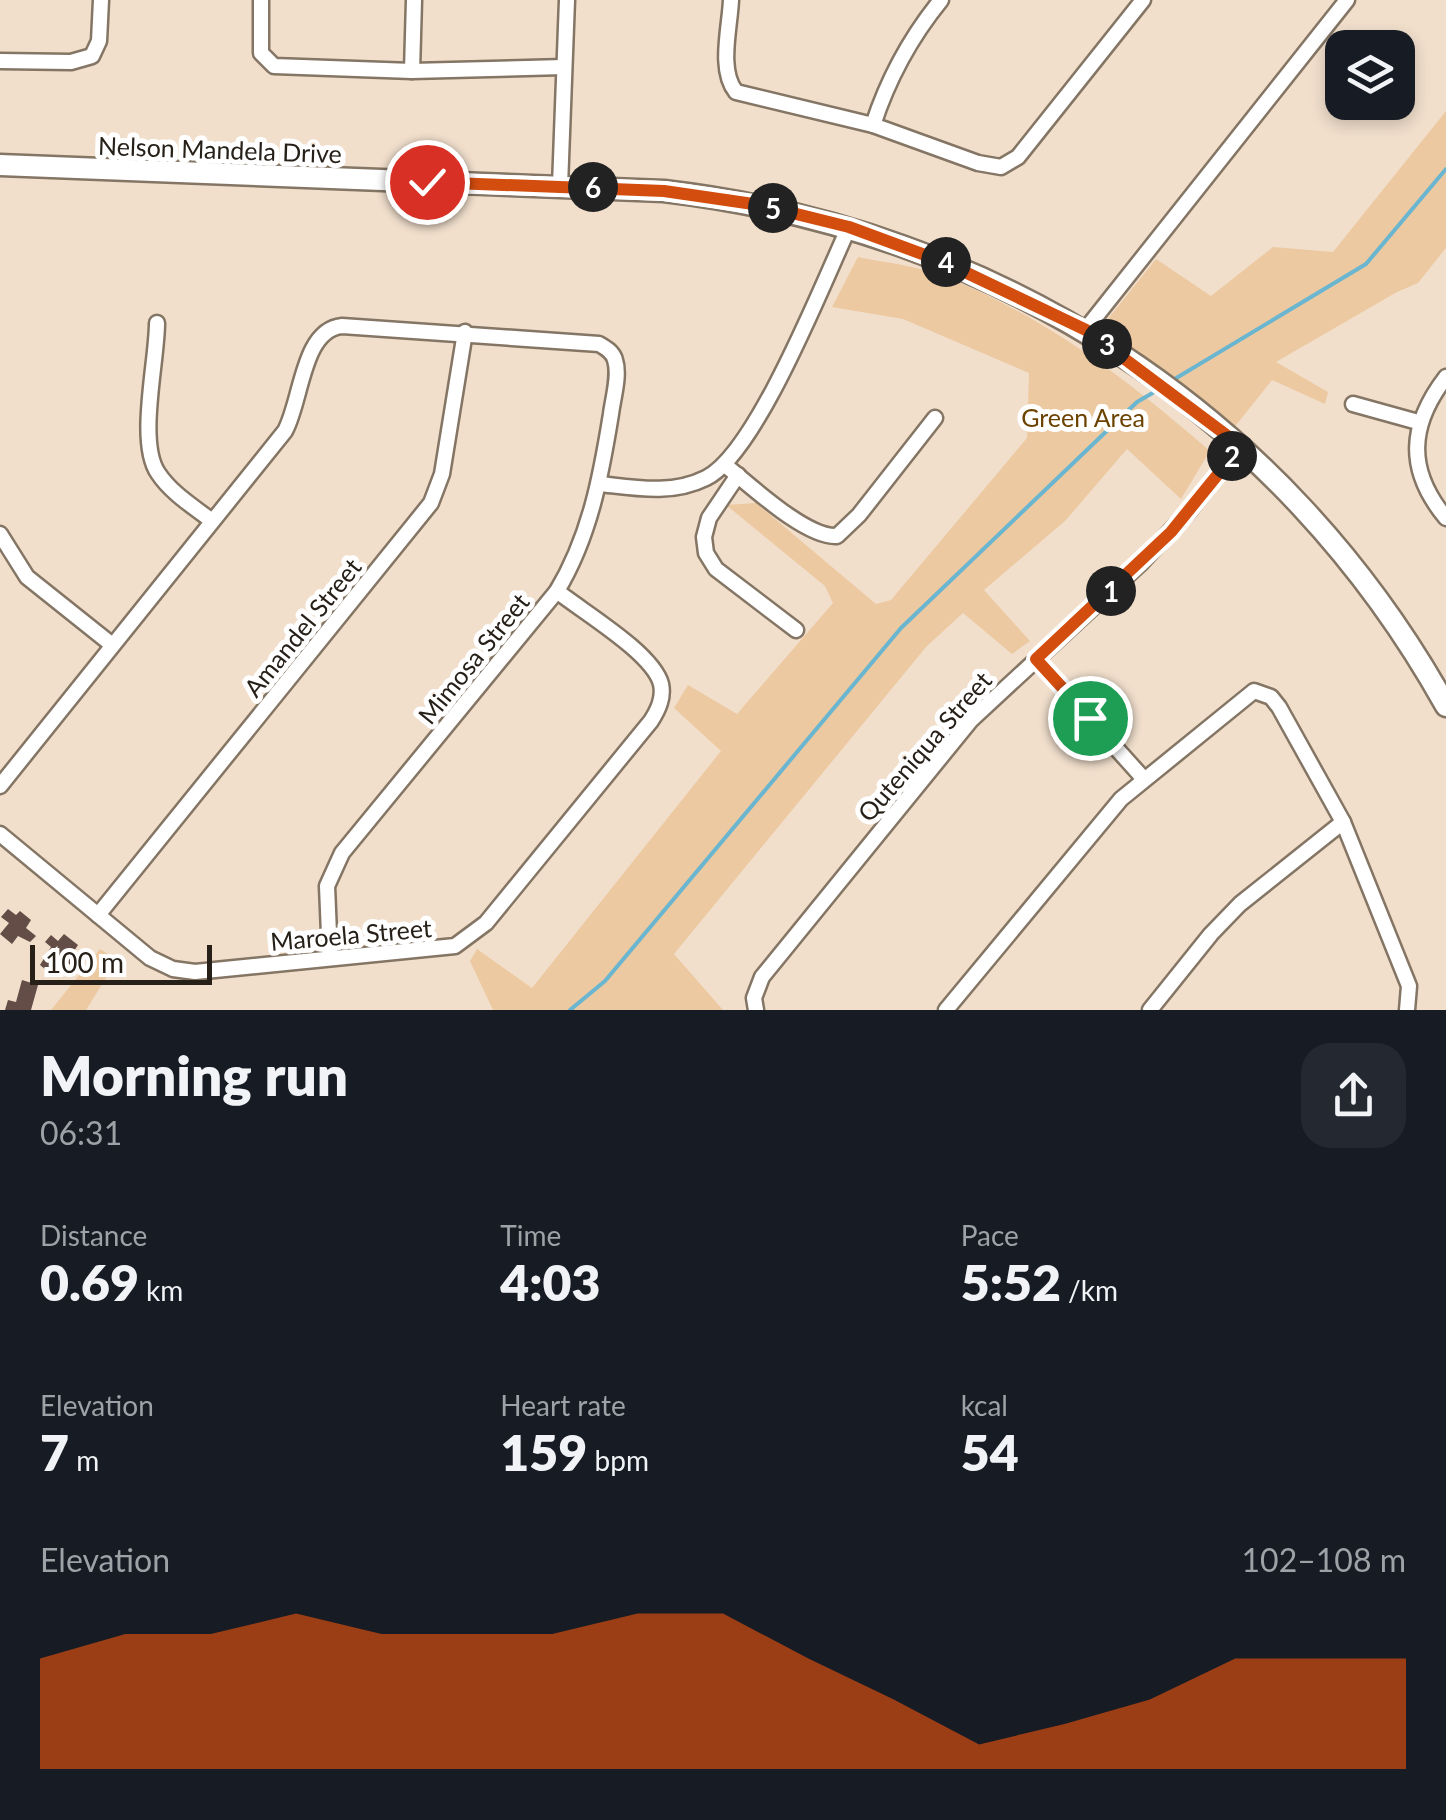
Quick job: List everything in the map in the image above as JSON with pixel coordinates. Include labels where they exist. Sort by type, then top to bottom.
[{"type":"street","points":[[0,61],[70,62],[92,56],[99,41],[101,0]]},
{"type":"street","points":[[261,0],[261,52],[274,66],[412,71],[564,67]]},
{"type":"street","points":[[412,71],[414,0]]},
{"type":"street","points":[[560,186],[567,0]]},
{"type":"street","points":[[731,0],[727,60],[730,84],[736,92],[873,125],[978,163],[1000,167],[1010,164],[1143,0]]},
{"type":"street","points":[[873,125],[900,60],[941,0]]},
{"type":"street","points":[[1086,330],[1347,0]]},
{"type":"street","name":"Nelson Mandela Drive","points":[[0,165],[560,186],[710,196],[849,227],[944,262],[1086,330],[1241,446],[1306,508],[1350,560],[1430,674],[1446,706]]},
{"type":"street","points":[[600,484],[667,490],[706,478],[725,465],[771,395],[849,227]]},
{"type":"street","points":[[157,323],[150,427],[152,460],[167,484],[212,521]]},
{"type":"street","points":[[0,786],[285,430],[297,406],[309,355],[318,338],[334,326],[465,332]]},
{"type":"street","name":"Mimosa Street","points":[[330,958],[327,886],[342,853],[557,592],[574,560],[600,484],[616,363],[608,350],[587,342],[465,332]]},
{"type":"street","name":"Amandel Street","points":[[98,916],[431,503],[442,474],[465,332]]},
{"type":"street","points":[[1446,377],[1418,422],[1424,486],[1446,518]]},
{"type":"street","points":[[1353,404],[1418,422]]},
{"type":"street","points":[[725,465],[807,528],[823,536],[837,536],[859,516],[935,418]]},
{"type":"street","name":"Quteniqua Street","points":[[756,1010],[754,998],[762,978],[971,720],[1161,542],[1241,446]]},
{"type":"street","points":[[738,475],[713,508],[705,527],[706,553],[716,569],[796,630]]},
{"type":"street","points":[[0,534],[5,554],[27,577],[111,644]]},
{"type":"street","name":"Maroela Street","points":[[0,834],[150,958],[184,972],[441,950],[466,940],[486,923],[651,721],[662,694],[649,662],[557,592]]},
{"type":"street","points":[[1036,659],[1143,778]]},
{"type":"street","points":[[946,1010],[1121,799],[1254,691],[1271,697],[1278,707],[1343,822],[1409,986],[1407,1010]]},
{"type":"street","points":[[1150,1010],[1240,904],[1343,822]]},
{"type":"green space","name":"Green Area","points":[[1446,111],[1446,248],[1418,283],[1276,362],[1328,392],[1325,404],[1272,380],[1229,434],[1107,339],[1103,325],[1156,259],[1211,296],[1273,247],[1333,252]]},
{"type":"green space","name":"Green Area","points":[[858,257],[937,274],[1020,312],[1118,376],[1210,451],[1181,499],[1127,449],[1065,521],[984,590],[1030,641],[1012,654],[963,613],[926,647],[674,954],[723,1010],[493,1010],[470,961],[477,949],[532,988],[721,751],[674,708],[688,685],[737,714],[833,603],[825,586],[726,505],[756,503],[876,604],[891,600],[1027,438],[1029,373],[903,319],[832,307]]},
{"type":"green space","points":[[100,949],[117,960],[86,1010],[51,1010]]},
{"type":"building","points":[[8,909],[16,915],[20,911],[31,920],[26,928],[36,936],[30,942],[18,936],[12,944],[0,934],[9,923],[1,917]]},
{"type":"building","points":[[64,934],[78,945],[74,951],[84,959],[76,969],[65,961],[64,955],[50,973],[40,965],[51,947],[45,942],[51,935],[58,941]]},
{"type":"building","points":[[22,980],[38,985],[31,1010],[5,1010],[8,1000],[16,1002]]},
{"type":"waterway","points":[[1168,383],[1366,264],[1446,169]]},
{"type":"waterway","points":[[570,1010],[605,981],[901,628],[1137,402],[1156,391]]},
{"type":"route","points":[[427,182],[664,191],[760,205],[849,227],[991,282],[1086,330],[1241,446],[1171,532],[1036,659],[1090,718]]}]
